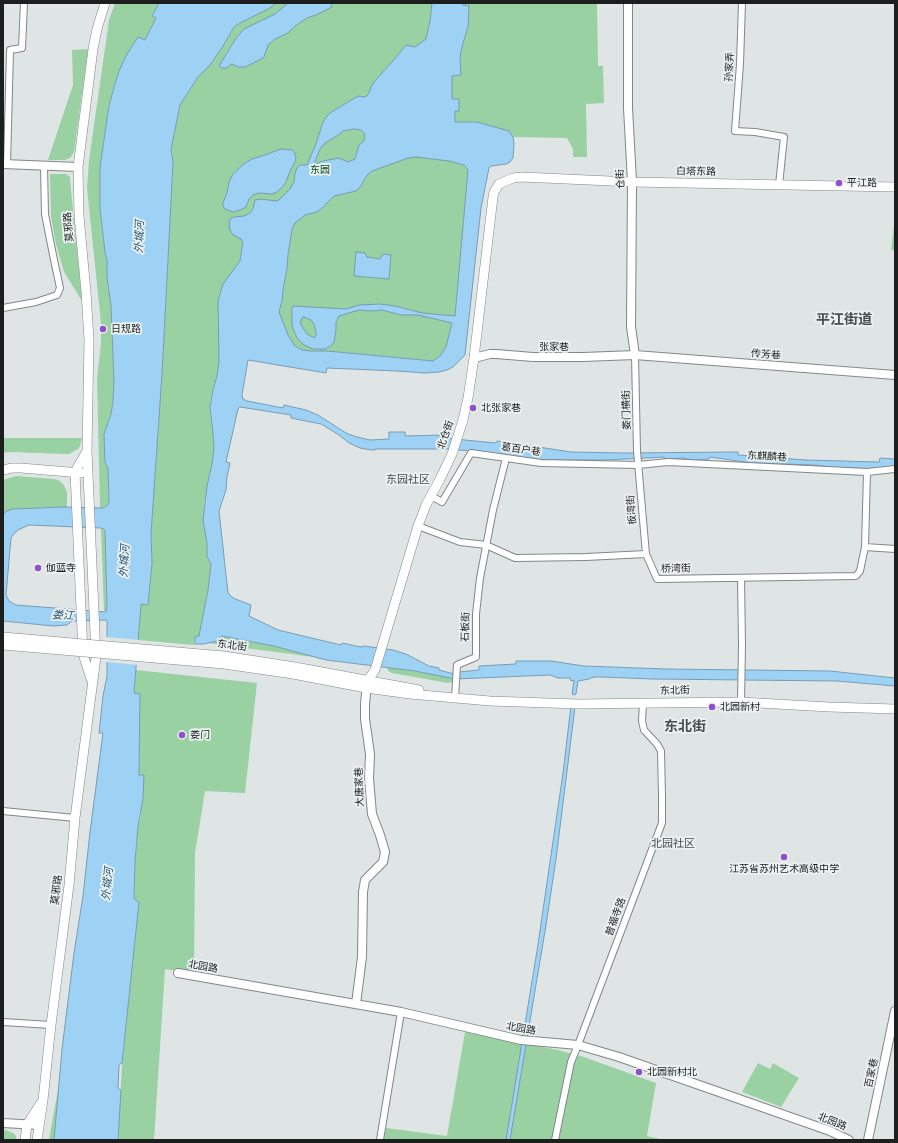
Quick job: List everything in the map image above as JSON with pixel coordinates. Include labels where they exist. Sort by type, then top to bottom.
[{"type":"main road","name":"莫邪路","points":[[37,1140],[69,885],[75,818],[96,657],[87,451],[89,340],[79,216],[78,167],[97,29],[105,3]]},
{"type":"main road","name":"白塔东路","points":[[498,186],[508,180],[522,177],[632,182],[895,187]]},
{"type":"main road","name":"北仓街","points":[[367,684],[375,670],[418,526],[452,454],[458,437],[468,398],[490,216],[493,195],[498,186]]},
{"type":"main road","name":"莫邪路","points":[[87,451],[75,472],[83,654],[92,682]]},
{"type":"main road","points":[[3,470],[21,468],[88,474]]},
{"type":"main road","name":"东北街","points":[[3,637],[224,656],[367,684],[490,702],[578,704],[741,702],[895,709]]},
{"type":"main road","name":"东北街","points":[[3,645],[294,670]]},
{"type":"main road","points":[[25,1140],[27,1124],[43,1100]]},
{"type":"street","points":[[24,3],[22,48],[10,50],[5,164],[78,167]]},
{"type":"street","name":"仓街","points":[[628,3],[628,108],[632,182],[631,327],[635,355]]},
{"type":"street","name":"孙家弄","points":[[742,3],[740,64],[735,131],[755,132],[784,137],[779,185]]},
{"type":"street","points":[[3,308],[36,302],[57,296],[60,288],[52,255],[45,214],[44,166]]},
{"type":"street","name":"张家巷","points":[[474,358],[496,354],[533,357],[635,355]]},
{"type":"street","name":"传芳巷","points":[[635,355],[895,375]]},
{"type":"street","name":"娄门横街","points":[[635,355],[638,462]]},
{"type":"street","name":"葛百户巷","points":[[431,496],[442,502],[471,453],[541,463],[638,462]]},
{"type":"street","points":[[486,545],[506,458]]},
{"type":"street","name":"东麒麟巷","points":[[638,462],[668,462],[867,472],[895,468]]},
{"type":"street","name":"板湾街","points":[[638,462],[646,554]]},
{"type":"street","points":[[867,472],[865,547],[895,549]]},
{"type":"street","points":[[418,526],[460,542],[486,545],[515,558],[646,554]]},
{"type":"street","name":"石板街","points":[[455,698],[457,665],[476,657],[476,614],[480,578],[486,545]]},
{"type":"street","name":"桥湾街","points":[[646,554],[657,579],[856,576],[860,571],[865,547]]},
{"type":"street","points":[[741,578],[741,702]]},
{"type":"street","name":"大唐家巷","points":[[356,1004],[362,957],[363,892],[365,880],[383,862],[385,852],[372,814],[369,779],[370,754],[365,718],[367,684]]},
{"type":"street","name":"普福寺路","points":[[555,1140],[571,1062],[662,823],[662,751],[644,730],[642,721],[643,703]]},
{"type":"street","points":[[3,811],[75,818]]},
{"type":"street","name":"北园路","points":[[178,973],[401,1012],[524,1041],[578,1045],[619,1057],[709,1088],[830,1131],[849,1140]]},
{"type":"street","name":"百家巷","points":[[868,1140],[895,1011]]},
{"type":"street","points":[[380,1140],[401,1012]]},
{"type":"street","points":[[3,1022],[51,1025]]},
{"type":"street","points":[[3,1123],[39,1125]]},
{"type":"green space","points":[[115,3],[159,3],[152,16],[156,18],[145,40],[138,37],[114,87],[109,106],[101,161],[100,209],[107,260],[107,277],[111,306],[114,380],[111,414],[104,434],[105,462],[108,468],[109,501],[107,506],[100,508],[97,378],[101,343],[101,323],[87,188],[89,160],[109,20]]},
{"type":"green space","name":"东园","points":[[277,3],[597,4],[598,66],[603,66],[604,103],[586,104],[587,157],[573,157],[573,149],[567,138],[513,137],[468,173],[455,316],[446,347],[437,359],[433,361],[324,351],[220,351],[217,376],[210,402],[214,448],[204,504],[204,529],[207,536],[207,557],[211,564],[208,590],[199,637],[195,637],[194,645],[138,640],[141,604],[148,605],[152,563],[151,534],[162,374],[173,163],[171,149],[180,105],[198,77],[210,65],[234,27]]},
{"type":"green space","points":[[88,49],[74,152],[70,158],[65,160],[48,160],[73,85],[72,50]]},
{"type":"green space","points":[[50,174],[66,174],[70,177],[82,301],[64,272],[56,244],[51,217]]},
{"type":"green space","points":[[895,217],[895,250],[891,250]]},
{"type":"green space","points":[[3,438],[82,438],[78,449],[69,454],[65,454],[3,453]]},
{"type":"green space","points":[[16,476],[58,480],[63,484],[67,492],[67,507],[13,509],[3,514],[3,480]]},
{"type":"green space","points":[[101,528],[105,531],[107,610],[104,612]]},
{"type":"green space","points":[[222,636],[274,646],[321,658],[208,643],[218,641]]},
{"type":"green space","points":[[387,667],[454,679],[453,682],[448,683],[392,673],[388,671]]},
{"type":"green space","points":[[136,670],[257,683],[245,793],[205,791],[195,853],[194,974],[165,969],[154,1140],[118,1140],[122,1063],[139,902],[135,900],[134,897],[135,861],[138,827],[141,815],[143,775],[139,775],[140,694],[134,693]]},
{"type":"green space","points":[[465,1032],[558,1050],[581,1056],[656,1083],[647,1136],[665,1140],[384,1140],[386,1128],[447,1136]]},
{"type":"green space","points":[[758,1063],[770,1069],[773,1063],[799,1078],[781,1107],[742,1092]]},
{"type":"green space","points":[[59,1085],[54,1140],[49,1140],[53,1117]]},
{"type":"green space","points":[[3,1130],[13,1133],[16,1136],[16,1140],[3,1140]]},
{"type":"water","points":[[159,3],[277,3],[234,27],[210,65],[198,77],[180,105],[171,149],[173,163],[162,374],[151,534],[152,563],[148,605],[141,604],[134,693],[140,694],[139,775],[144,775],[143,798],[138,827],[135,861],[134,897],[135,900],[139,902],[122,1063],[119,1065],[118,1088],[121,1090],[118,1140],[54,1140],[62,1049],[103,733],[99,733],[107,676],[107,621],[72,621],[67,625],[53,626],[3,621],[3,514],[13,509],[63,507],[103,508],[108,505],[108,468],[105,462],[104,434],[111,414],[114,380],[111,306],[107,277],[107,260],[100,209],[100,167],[109,106],[119,71],[127,54],[138,37],[145,40],[156,18],[152,16]],"holes":[[[29,525],[101,528],[105,531],[106,612],[16,605],[9,601],[6,595],[11,538],[18,530]]]},
{"type":"water","points":[[288,3],[331,3],[332,7],[307,18],[288,33],[275,39],[268,45],[264,57],[261,59],[245,67],[238,67],[232,64],[227,68],[222,68],[219,66],[236,38],[244,29],[275,14]]},
{"type":"water","points":[[432,3],[463,3],[463,5],[469,6],[468,27],[460,57],[461,75],[452,76],[452,99],[459,99],[459,111],[455,111],[455,122],[477,122],[509,131],[513,137],[514,144],[513,158],[510,162],[491,166],[489,168],[481,208],[465,355],[453,367],[447,370],[425,373],[327,368],[326,373],[248,360],[242,395],[243,399],[283,408],[284,405],[306,410],[318,415],[346,433],[370,440],[389,439],[389,432],[405,432],[405,436],[444,435],[444,438],[496,443],[497,441],[571,452],[738,452],[738,455],[806,460],[879,462],[880,458],[895,459],[895,466],[878,469],[830,467],[815,465],[752,463],[710,457],[709,459],[691,460],[683,458],[664,459],[664,457],[606,460],[547,460],[512,458],[483,452],[448,449],[371,450],[360,448],[349,443],[321,424],[291,418],[291,415],[240,407],[238,409],[226,462],[230,463],[226,490],[219,511],[228,593],[233,598],[251,605],[249,616],[278,630],[341,645],[342,643],[361,647],[364,646],[393,650],[406,654],[429,666],[439,668],[439,670],[454,674],[479,670],[479,666],[516,664],[516,661],[551,661],[584,666],[666,669],[830,671],[895,678],[895,686],[837,681],[594,677],[578,681],[576,694],[574,695],[572,694],[574,680],[571,681],[570,678],[558,678],[550,675],[455,679],[415,671],[326,660],[274,646],[222,636],[218,641],[195,644],[195,637],[199,636],[208,590],[211,564],[207,557],[207,543],[203,520],[214,448],[210,407],[219,362],[218,301],[223,284],[240,261],[243,243],[241,239],[233,235],[230,230],[230,219],[250,213],[253,209],[255,200],[279,200],[290,189],[294,182],[297,168],[300,165],[307,165],[323,122],[327,116],[358,96],[367,96],[374,82],[406,45],[415,47],[426,39]],"holes":[[[354,129],[361,130],[365,134],[364,141],[359,145],[355,159],[348,162],[339,158],[314,164],[320,149],[325,143],[343,131]],[[416,157],[449,161],[464,165],[468,170],[455,316],[422,313],[380,304],[360,305],[346,309],[293,306],[292,326],[297,338],[304,345],[313,349],[325,349],[331,346],[334,342],[336,322],[339,316],[359,310],[382,310],[401,315],[418,315],[452,323],[446,347],[440,356],[433,361],[327,351],[310,351],[302,350],[295,346],[288,335],[279,312],[282,301],[292,229],[295,223],[305,215],[317,212],[334,196],[356,191],[368,174],[372,171],[408,158]],[[304,317],[311,320],[314,324],[316,332],[316,336],[314,338],[307,334],[300,323]]]},
{"type":"water","points":[[281,149],[292,150],[296,157],[285,184],[277,192],[272,194],[258,193],[253,195],[249,199],[246,207],[240,210],[233,212],[225,209],[223,203],[233,174],[252,159]]},
{"type":"water","points":[[356,252],[365,253],[367,257],[380,259],[383,254],[391,255],[389,279],[354,276]]},
{"type":"water","points":[[571,706],[575,707],[556,859],[510,1140],[506,1140],[537,951],[563,773]]},
{"type":"pier","points":[[105,637],[140,640],[138,665],[106,662]]},
{"type":"place","name":"平江路","points":[[839,183]]},
{"type":"place","name":"日规路","points":[[103,329]]},
{"type":"place","name":"北张家巷","points":[[473,408]]},
{"type":"place","name":"伽蓝寺","points":[[38,568]]},
{"type":"place","name":"北园新村","points":[[712,707]]},
{"type":"place","name":"娄门","points":[[182,735]]},
{"type":"place","name":"江苏省苏州艺术高级中学","points":[[784,857]]},
{"type":"place","name":"北园新村北","points":[[639,1072]]},
{"type":"district","name":"平江街道","points":[[844,320]]},
{"type":"district","name":"东园社区","points":[[408,480]]},
{"type":"district","name":"东北街","points":[[685,727]]},
{"type":"district","name":"北园社区","points":[[673,844]]},
{"type":"water label","name":"外城河","points":[[140,237]]},
{"type":"water label","name":"外城河","points":[[125,561]]},
{"type":"water label","name":"娄江","points":[[63,616]]},
{"type":"water label","name":"外城河","points":[[108,884]]}]
